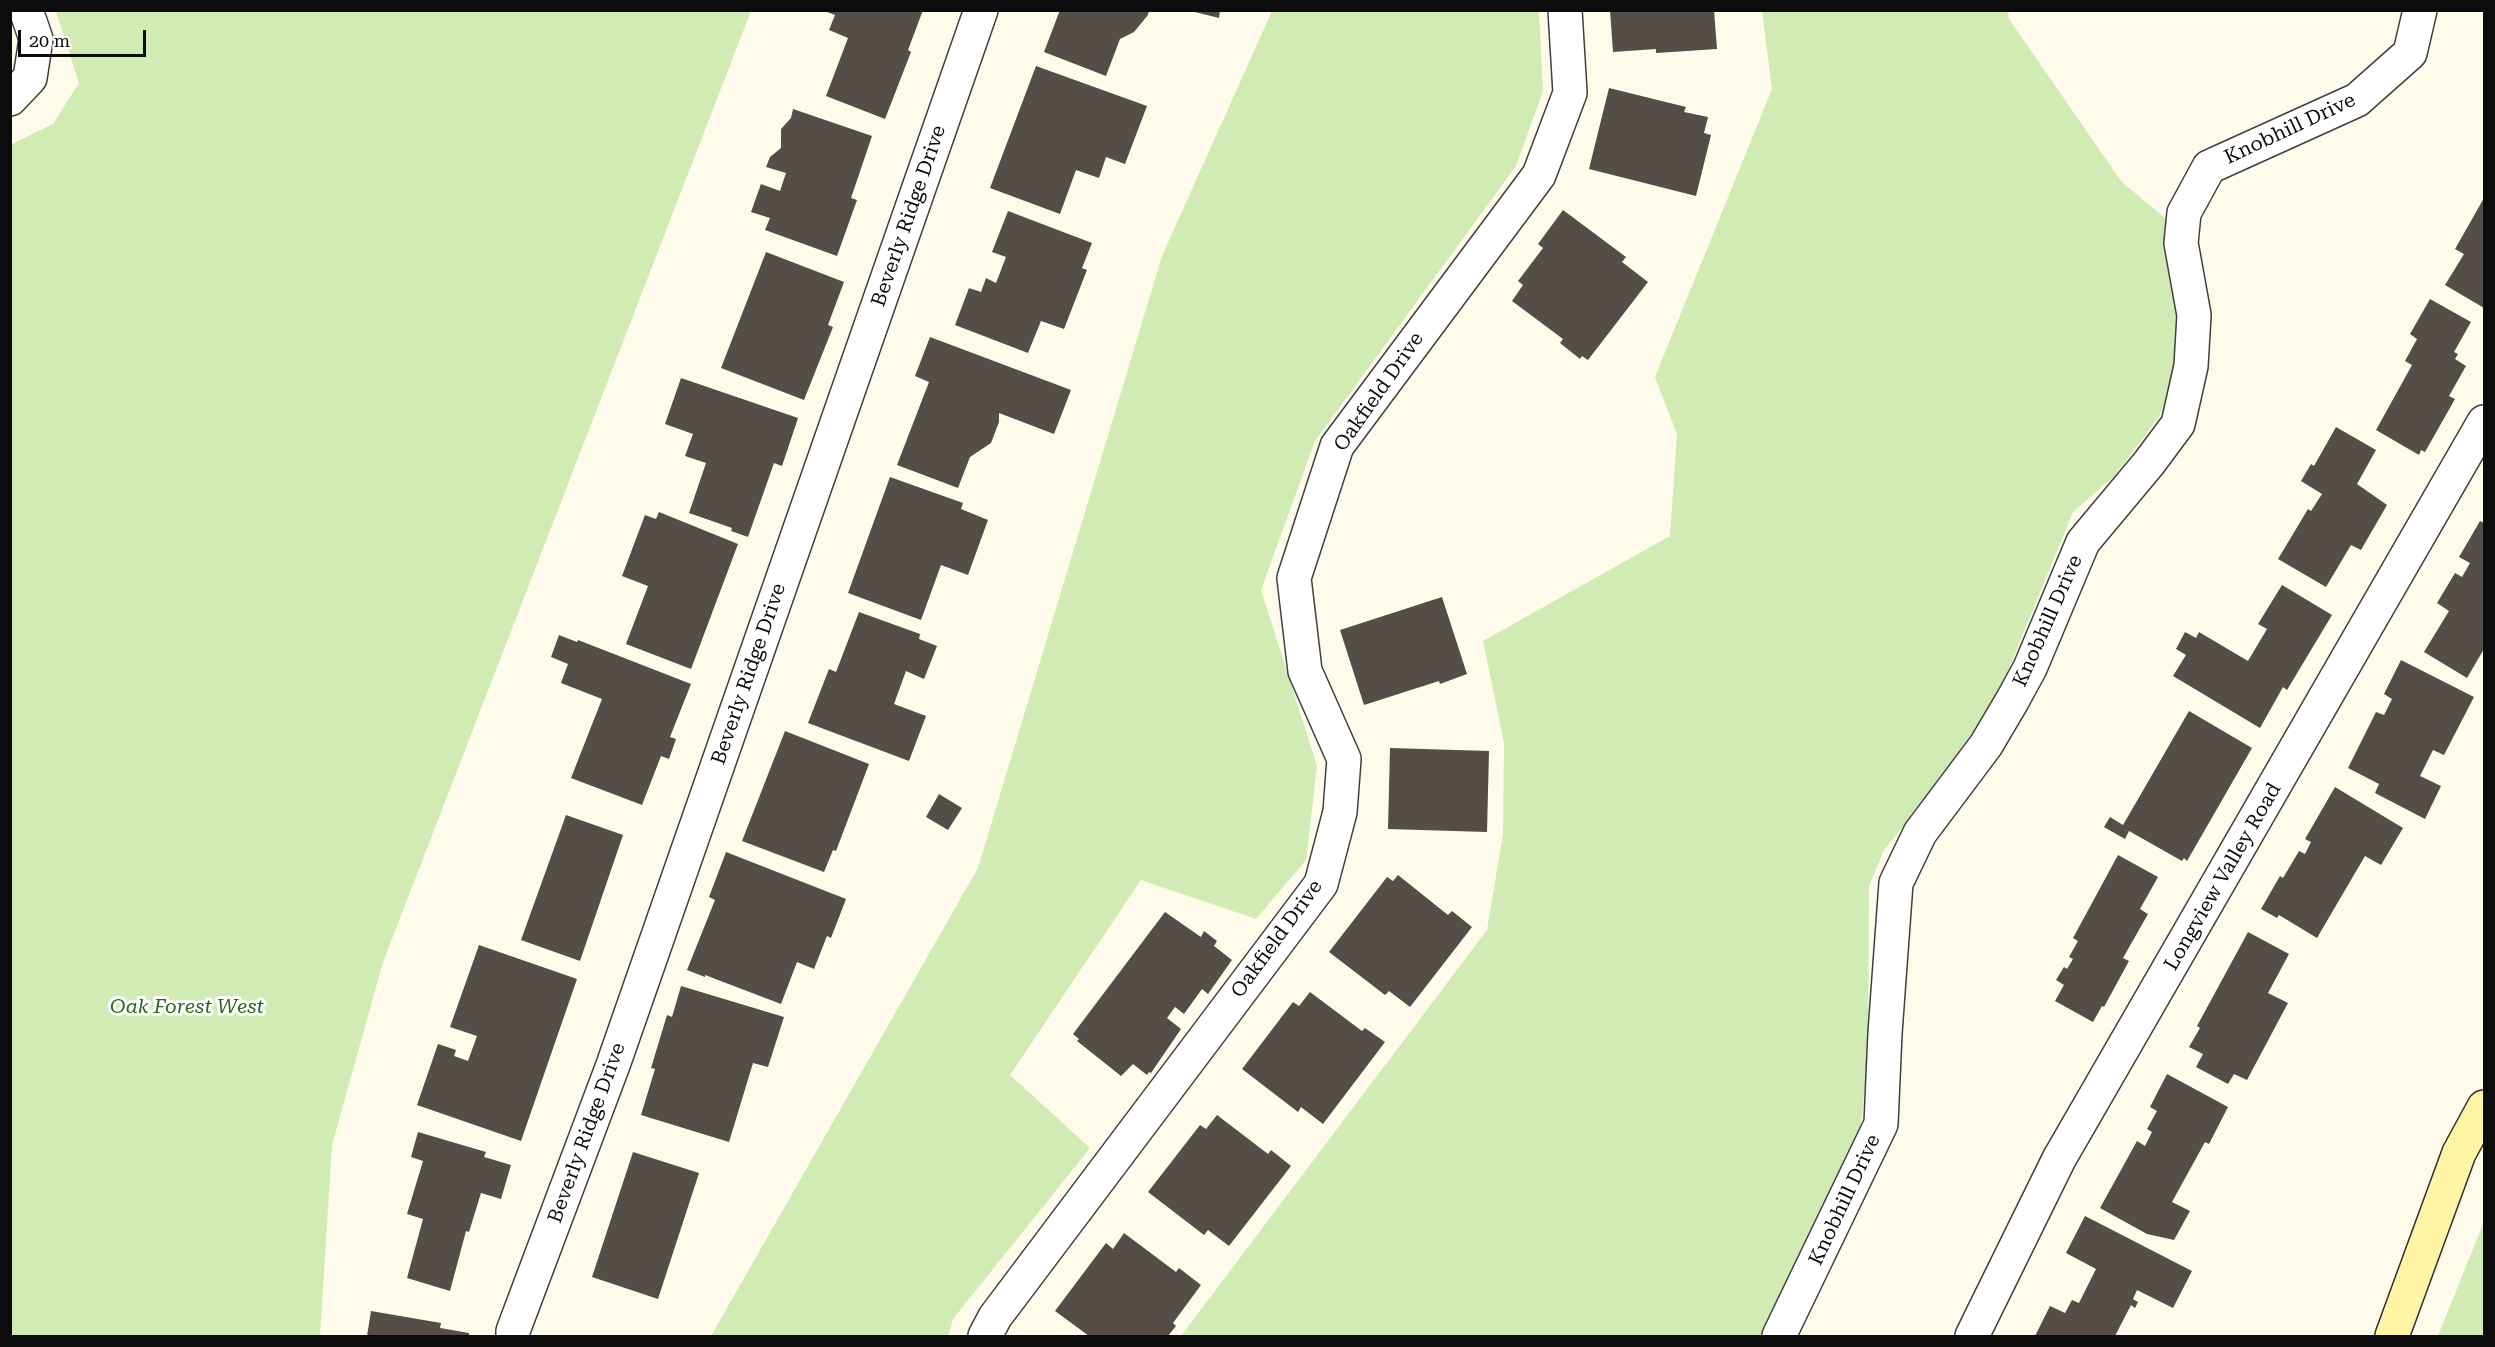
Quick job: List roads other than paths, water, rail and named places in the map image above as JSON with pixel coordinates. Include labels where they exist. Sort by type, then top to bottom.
[{"type":"main road","points":[[2392,1336],[2459,1153],[2484,1107]]},
{"type":"street","points":[[10,99],[30,78],[36,39],[26,10]]},
{"type":"street","name":"Beverly Ridge Drive","points":[[513,1336],[625,1031],[981,10]]},
{"type":"street","name":"Oakfield Drive","points":[[985,1336],[995,1317],[1321,884],[1340,812],[1344,759],[1305,671],[1294,578],[1337,447],[1539,175],[1570,93],[1565,10]]},
{"type":"street","name":"Knobhill Drive","points":[[1779,1336],[1881,1124],[1896,883],[1920,833],[1986,745],[2012,701],[2030,668],[2083,542],[2149,463],[2178,424],[2191,366],[2194,315],[2181,243],[2184,213],[2209,167],[2357,100],[2410,53],[2420,10]]},
{"type":"street","name":"Longview Valley Road","points":[[1972,1336],[2060,1160],[2484,422]]},
{"type":"park label","name":"Oak Forest West","points":[[187,1007]]}]
